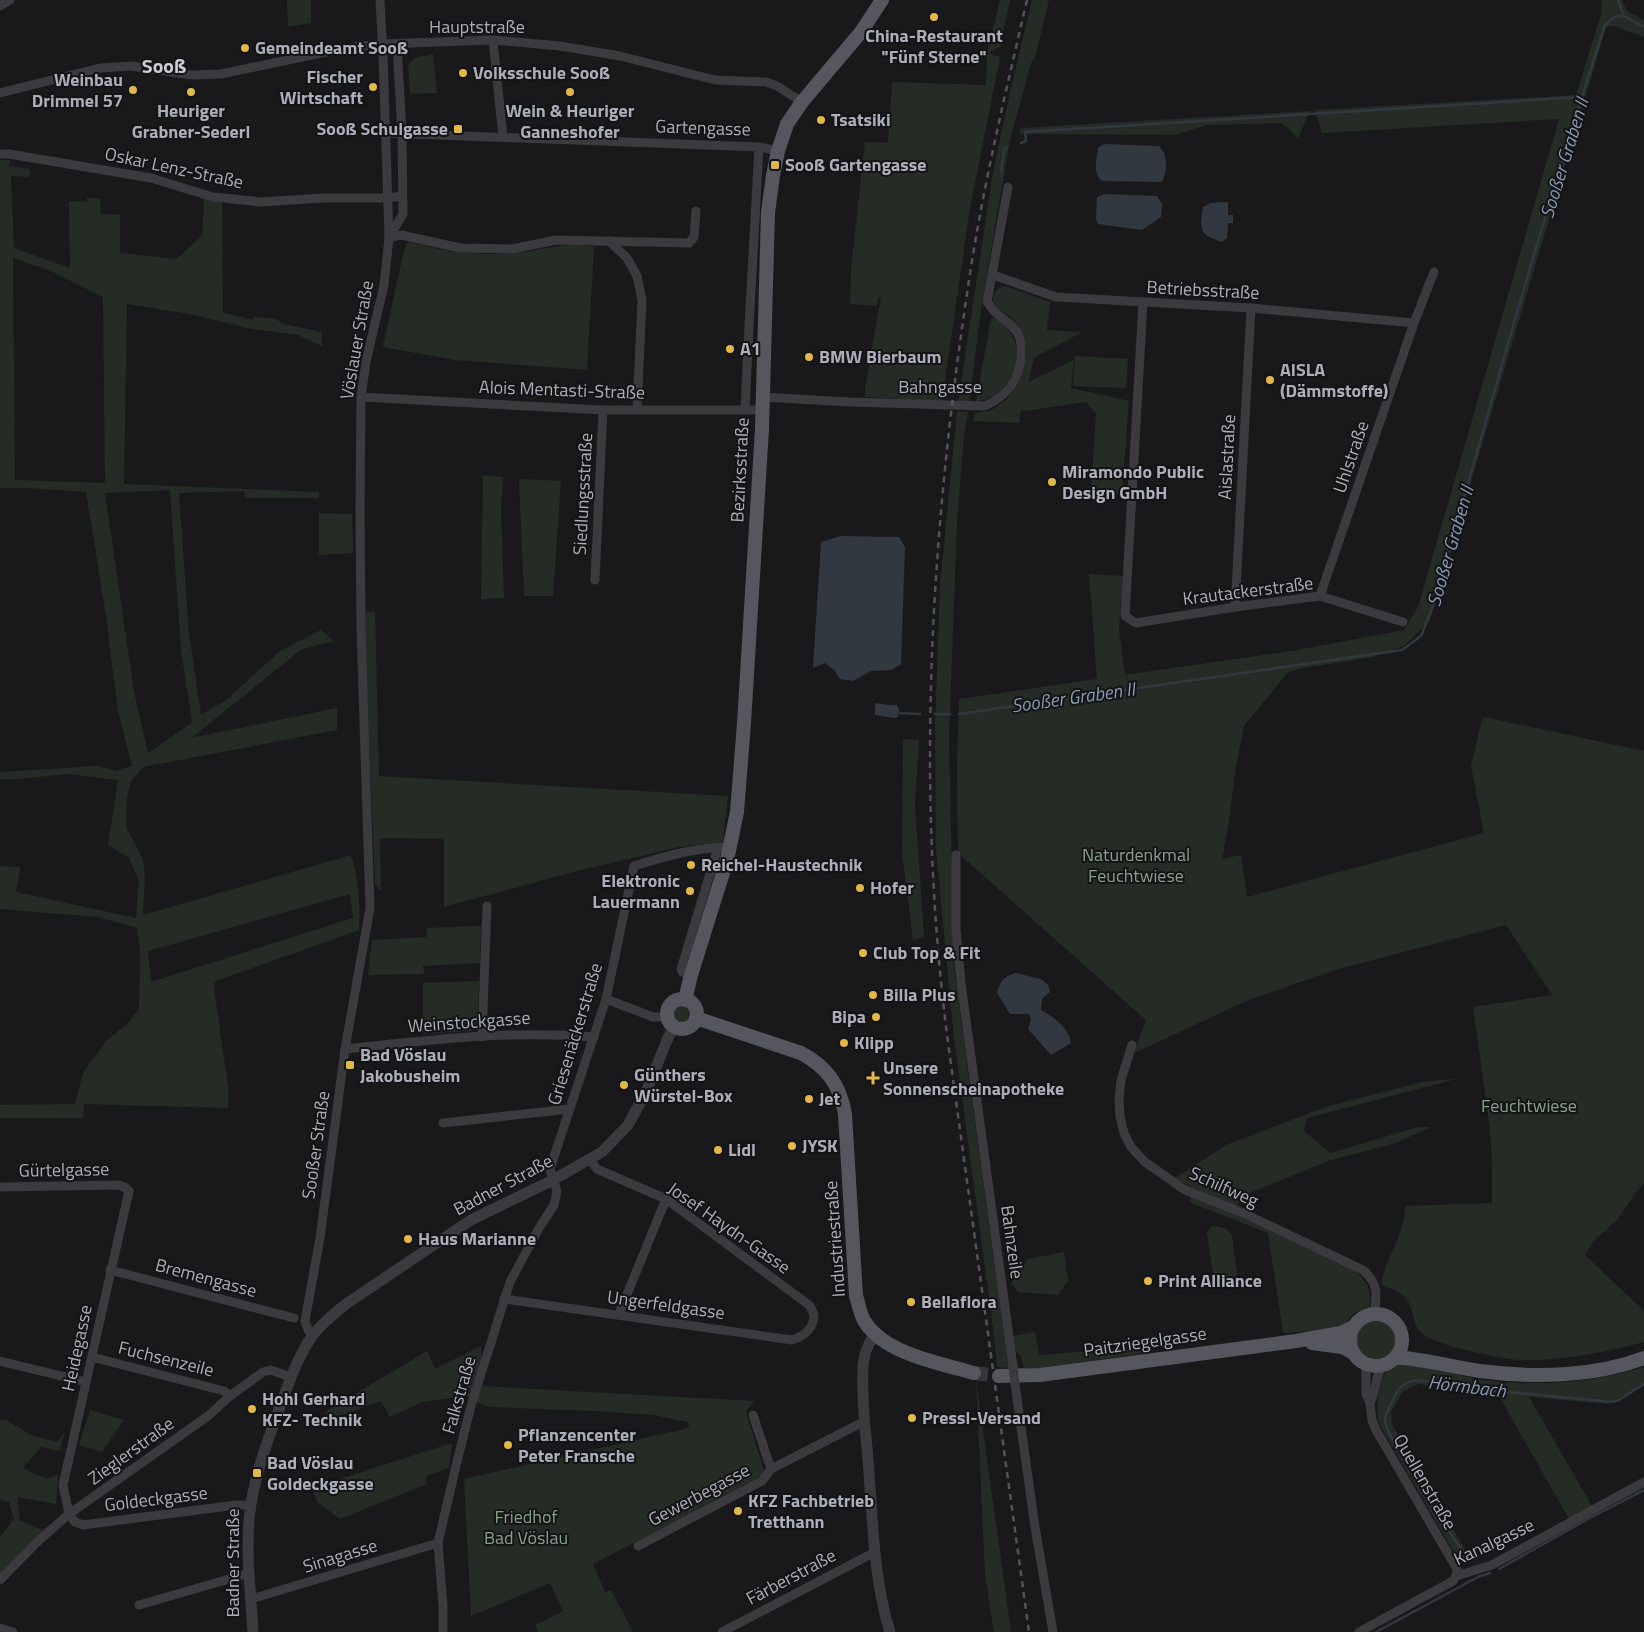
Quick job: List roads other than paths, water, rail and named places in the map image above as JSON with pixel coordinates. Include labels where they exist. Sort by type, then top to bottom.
[{"type":"main road","points":[[802,102],[861,32],[882,0]]},
{"type":"main road","name":"Bezirksstraße","points":[[724,847],[737,812],[742,755],[762,403],[768,213],[778,151],[787,124],[802,102]]},
{"type":"main road","points":[[685,1000],[724,847]]},
{"type":"main road","points":[[680,999],[685,1000],[693,1005],[697,1013],[696,1018],[691,1026],[678,1029],[670,1022],[667,1012],[672,1003],[680,999]]},
{"type":"main road","name":"Industriestraße","points":[[696,1018],[801,1053],[815,1060],[827,1072],[840,1092],[845,1114],[856,1296],[864,1320],[875,1334]]},
{"type":"main road","points":[[1374,1314],[1383,1315],[1391,1319],[1401,1333],[1402,1342],[1400,1350],[1395,1358],[1382,1366],[1366,1364],[1356,1357],[1352,1352],[1350,1339],[1353,1327],[1362,1318],[1374,1314]]},
{"type":"main road","name":"Paitzriegelgasse","points":[[999,1376],[1040,1375],[1296,1341],[1341,1333],[1353,1327]]},
{"type":"main road","points":[[875,1334],[897,1348],[913,1355],[974,1373]]},
{"type":"main road","name":"Paitzriegelgasse","points":[[1296,1341],[1342,1347],[1352,1352]]},
{"type":"main road","points":[[1402,1342],[1448,1364]]},
{"type":"main road","points":[[1395,1358],[1448,1364],[1480,1371],[1515,1374],[1553,1374],[1599,1370],[1644,1358]]},
{"type":"street","points":[[0,6],[10,0]]},
{"type":"street","name":"Vöslauer Straße","points":[[361,956],[370,908],[361,629],[361,396],[366,362],[384,285],[389,238],[380,0]]},
{"type":"street","points":[[493,40],[503,137]]},
{"type":"street","name":"Hauptstraße","points":[[0,93],[100,68],[131,66],[191,75],[221,74],[346,48],[382,44],[493,40],[560,46],[620,56],[715,80],[766,82],[777,86],[802,102]]},
{"type":"street","name":"Vöslauer Straße","points":[[389,238],[403,214],[402,133],[397,44]]},
{"type":"street","name":"Gartengasse","points":[[386,134],[402,133],[759,147],[778,151]]},
{"type":"street","points":[[745,410],[759,147]]},
{"type":"street","name":"Oskar Lenz-Straße","points":[[0,154],[152,178],[213,197],[262,202],[402,196]]},
{"type":"street","points":[[993,275],[1008,187]]},
{"type":"street","points":[[389,238],[401,236],[460,248],[503,249],[512,249],[556,240],[689,243],[694,237],[696,211]]},
{"type":"street","points":[[609,242],[627,258],[637,276],[642,300],[637,410]]},
{"type":"street","name":"Uhlstraße","points":[[1320,596],[1414,323],[1434,272]]},
{"type":"street","name":"Bahngasse","points":[[762,403],[849,402],[985,406],[998,400],[1009,391],[1015,381],[1020,368],[1021,352],[1019,336],[1009,323],[994,312],[988,302],[993,275]]},
{"type":"street","name":"Betriebsstraße","points":[[993,275],[1056,297],[1252,308],[1414,323]]},
{"type":"street","name":"Krautackerstraße","points":[[1143,302],[1125,616],[1136,623],[1320,596],[1403,622]]},
{"type":"street","name":"Aislastraße","points":[[1236,607],[1252,308]]},
{"type":"street","name":"Alois Mentasti-Straße","points":[[361,396],[603,410],[745,410],[762,403]]},
{"type":"street","name":"Siedlungsstraße","points":[[595,580],[603,410]]},
{"type":"street","name":"Griesenäckerstraße","points":[[553,1180],[550,1169],[606,999],[634,866],[677,853],[724,847]]},
{"type":"street","name":"Bahnzeile","points":[[956,855],[956,930],[961,983],[1035,1527],[1053,1632]]},
{"type":"street","points":[[482,1037],[487,906]]},
{"type":"street","name":"Sooßer Straße","points":[[313,1335],[308,1330],[305,1320],[320,1238],[345,1049],[361,956]]},
{"type":"street","points":[[606,999],[670,1022]]},
{"type":"street","name":"Badner Straße","points":[[253,1632],[248,1540],[251,1505],[258,1473],[291,1377],[300,1356],[313,1335],[346,1304],[471,1220],[553,1180],[602,1152],[628,1125],[645,1094],[668,1038],[670,1022]]},
{"type":"street","name":"Weinstockgasse","points":[[345,1049],[430,1039],[554,1034],[594,1037]]},
{"type":"street","name":"Schilfweg","points":[[1132,1045],[1121,1080],[1120,1117],[1124,1133],[1131,1147],[1144,1162],[1185,1190],[1243,1213],[1363,1270],[1372,1280],[1377,1293],[1374,1314]]},
{"type":"street","points":[[443,1123],[570,1109]]},
{"type":"street","name":"Josef Haydn-Gasse","points":[[590,1160],[597,1169],[666,1199],[809,1305],[814,1312],[814,1319]]},
{"type":"street","name":"Falkstraße","points":[[443,1632],[438,1543],[471,1406],[510,1282],[521,1259],[554,1205],[556,1190],[553,1180]]},
{"type":"street","name":"Gürtelgasse","points":[[0,1187],[119,1185],[128,1189]]},
{"type":"street","name":"Heidegasse","points":[[69,1514],[63,1485],[128,1189]]},
{"type":"street","points":[[619,1314],[666,1199]]},
{"type":"street","name":"Bremengasse","points":[[110,1270],[294,1318]]},
{"type":"street","name":"Ungerfeldgasse","points":[[504,1299],[792,1340],[800,1337],[810,1329],[814,1319]]},
{"type":"street","points":[[875,1334],[866,1345],[863,1369],[865,1421],[875,1552],[884,1609],[890,1632]]},
{"type":"street","name":"Fuchsenzeile","points":[[92,1357],[224,1391],[230,1396]]},
{"type":"street","points":[[0,1362],[86,1382]]},
{"type":"street","name":"Quellenstraße","points":[[1366,1364],[1366,1394],[1376,1430],[1456,1570],[1456,1576]]},
{"type":"street","name":"Quellenstraße","points":[[1370,1403],[1374,1395],[1376,1379],[1382,1366]]},
{"type":"street","name":"Zieglerstraße","points":[[0,1580],[36,1543],[69,1514],[208,1416],[230,1396],[263,1372],[271,1370],[291,1377]]},
{"type":"street","name":"Gewerbegasse","points":[[753,1414],[772,1469]]},
{"type":"street","name":"Gewerbegasse","points":[[638,1546],[762,1481],[772,1469],[865,1421]]},
{"type":"street","name":"Kanalgasse","points":[[1359,1632],[1452,1581],[1456,1576],[1492,1564],[1644,1482]]},
{"type":"street","name":"Goldeckgasse","points":[[69,1514],[75,1522],[83,1525],[236,1505],[251,1505]]},
{"type":"street","name":"Sinagasse","points":[[251,1599],[438,1543]]},
{"type":"street","name":"Färberstraße","points":[[722,1632],[875,1552]]},
{"type":"street","points":[[139,1604],[250,1573]]},
{"type":"street","points":[[0,1628],[13,1632]]},
{"type":"waterway","name":"Sooßer Graben II","points":[[1618,0],[1624,16],[1644,27]]},
{"type":"waterway","name":"Sooßer Graben II","points":[[959,714],[1402,650],[1421,636],[1435,601],[1538,241],[1605,25],[1614,17],[1624,16]]},
{"type":"waterway","points":[[1021,143],[1026,141],[1025,132],[1581,97]]},
{"type":"waterway","points":[[1001,172],[1004,149],[1007,148]]},
{"type":"waterway","points":[[898,713],[920,714]]},
{"type":"waterway","points":[[935,714],[950,714]]},
{"type":"waterway","name":"Hörmbach","points":[[1469,1561],[1428,1500],[1426,1491],[1387,1429],[1386,1415],[1400,1388],[1412,1381],[1419,1380],[1444,1386],[1612,1402],[1619,1400],[1644,1384]]},
{"type":"waterway","name":"Hörmbach","points":[[1499,1569],[1644,1490]]},
{"type":"waterway","name":"Hörmbach","points":[[1376,1632],[1478,1577],[1490,1573]]},
{"type":"tunnel","points":[[974,1373],[999,1376]]},
{"type":"railway","points":[[1027,0],[994,143],[980,215],[955,381],[936,572],[931,668],[930,764],[932,859],[938,955],[949,1050],[1029,1632]]},
{"type":"place","name":"China-Restaurant \"Fünf Sterne\"","points":[[934,17]]},
{"type":"place","name":"Gemeindeamt Sooß","points":[[245,48]]},
{"type":"place","name":"Volksschule Sooß","points":[[463,73]]},
{"type":"place","name":"Fischer Wirtschaft","points":[[373,87]]},
{"type":"place","name":"Weinbau Drimmel 57","points":[[133,90]]},
{"type":"place","name":"Heuriger Grabner-Sederl","points":[[191,92]]},
{"type":"place","name":"Wein & Heuriger Ganneshofer","points":[[570,92]]},
{"type":"place","name":"Tsatsiki","points":[[821,120]]},
{"type":"place","name":"Sooß Schulgasse","points":[[458,129]]},
{"type":"place","name":"Sooß Gartengasse","points":[[775,165]]},
{"type":"place","name":"A1","points":[[730,349]]},
{"type":"place","name":"BMW Bierbaum","points":[[809,357]]},
{"type":"place","name":"AISLA (Dämmstoffe)","points":[[1270,380]]},
{"type":"place","name":"Miramondo Public Design GmbH","points":[[1052,482]]},
{"type":"place","name":"Reichel-Haustechnik","points":[[691,865]]},
{"type":"place","name":"Hofer","points":[[860,888]]},
{"type":"place","name":"Elektronic Lauermann","points":[[690,891]]},
{"type":"place","name":"Club Top & Fit","points":[[863,953]]},
{"type":"place","name":"Billa Plus","points":[[873,995]]},
{"type":"place","name":"Bipa","points":[[876,1017]]},
{"type":"place","name":"Klipp","points":[[844,1043]]},
{"type":"place","name":"Bad Vöslau Jakobusheim","points":[[350,1065]]},
{"type":"place","name":"Unsere Sonnenscheinapotheke","points":[[873,1078]]},
{"type":"place","name":"Günthers Würstel-Box","points":[[624,1085]]},
{"type":"place","name":"Jet","points":[[809,1099]]},
{"type":"place","name":"JYSK","points":[[792,1146]]},
{"type":"place","name":"Lidl","points":[[718,1150]]},
{"type":"place","name":"Haus Marianne","points":[[408,1239]]},
{"type":"place","name":"Print Alliance","points":[[1148,1281]]},
{"type":"place","name":"Bellaflora","points":[[911,1302]]},
{"type":"place","name":"Hohl Gerhard KFZ- Technik","points":[[252,1409]]},
{"type":"place","name":"Pressl-Versand","points":[[912,1418]]},
{"type":"place","name":"Pflanzencenter Peter Fransche","points":[[508,1445]]},
{"type":"place","name":"Bad Vöslau Goldeckgasse","points":[[257,1473]]},
{"type":"place","name":"KFZ Fachbetrieb Tretthann","points":[[738,1511]]},
{"type":"district","name":"Sooß","points":[[164,66]]},
{"type":"park label","name":"Naturdenkmal Feuchtwiese","points":[[1136,865]]},
{"type":"park label","name":"Feuchtwiese","points":[[1529,1106]]},
{"type":"park label","name":"Friedhof Bad Vöslau","points":[[526,1527]]}]
